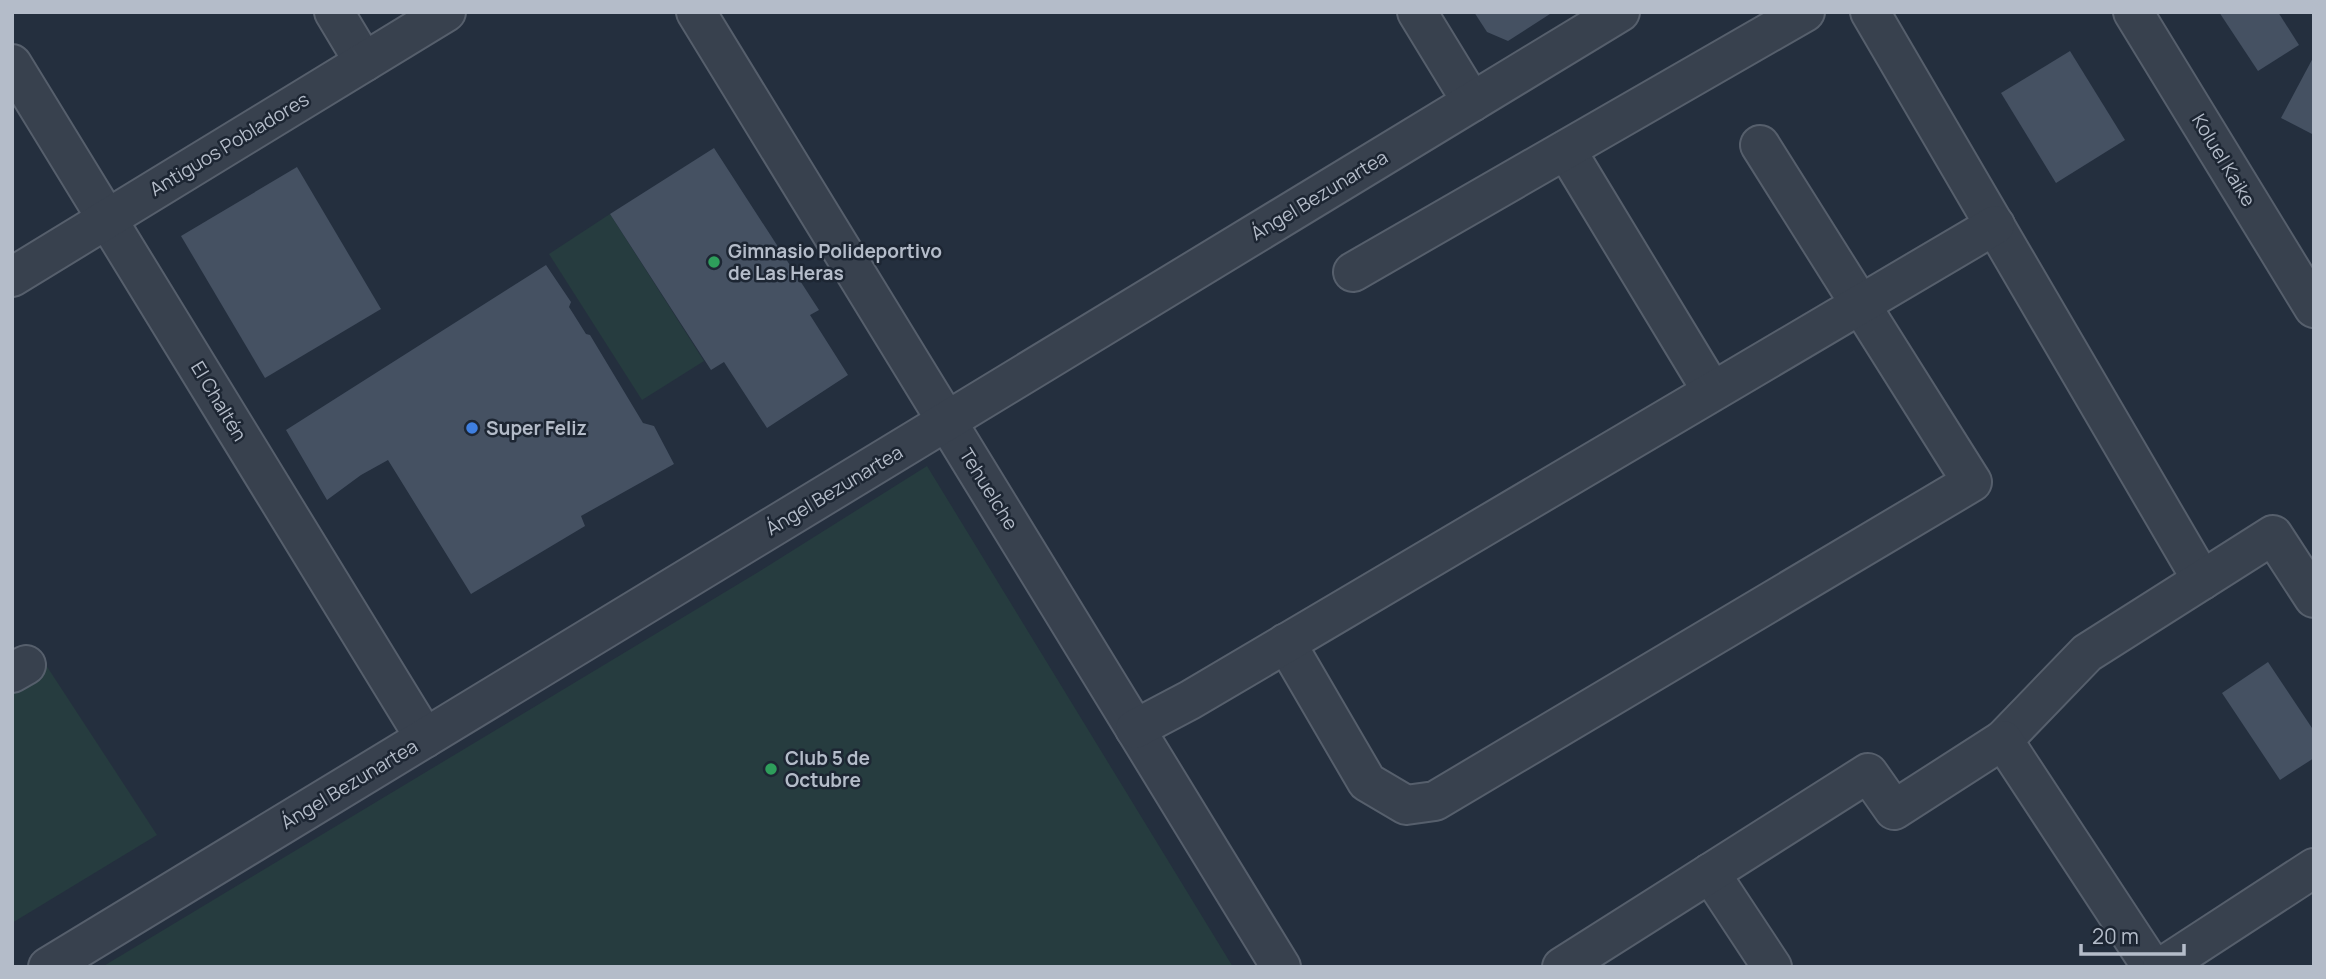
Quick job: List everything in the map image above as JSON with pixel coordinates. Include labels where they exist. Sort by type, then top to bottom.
[{"type":"street","points":[[334,12],[365,62]]},
{"type":"street","name":"Antiguos Pobladores","points":[[12,277],[446,12]]},
{"type":"street","name":"Tehuelche","points":[[696,12],[1281,967]]},
{"type":"street","points":[[1417,12],[1472,102]]},
{"type":"street","name":"Ángel Bezunartea","points":[[48,967],[1620,12]]},
{"type":"street","points":[[1353,272],[1805,12]]},
{"type":"street","points":[[1870,12],[2202,580]]},
{"type":"street","name":"Koluel Kaike","points":[[2133,12],[2314,308]]},
{"type":"street","name":"El Chaltén","points":[[12,64],[425,738]]},
{"type":"street","points":[[1286,643],[1367,782],[1406,805],[1435,801],[1972,482],[1760,145]]},
{"type":"street","points":[[1566,150],[1712,391]]},
{"type":"street","points":[[1135,729],[1286,643],[1995,225]]},
{"type":"street","points":[[1562,967],[1868,773],[1894,810],[2003,740],[2087,653],[2273,535],[2314,598]]},
{"type":"street","points":[[2003,740],[2152,967]]},
{"type":"street","points":[[2162,967],[2314,868]]},
{"type":"street","points":[[1710,873],[1772,967]]},
{"type":"green space","points":[[610,214],[704,361],[642,400],[549,254]]},
{"type":"green space","name":"Club 5 de Octubre","points":[[927,466],[1233,967],[102,967],[760,571]]},
{"type":"green space","points":[[44,662],[157,835],[12,923],[12,683]]},
{"type":"building","points":[[1474,12],[1553,12],[1508,41],[1487,32]]},
{"type":"building","points":[[2219,12],[2278,12],[2299,45],[2258,71]]},
{"type":"building","points":[[2070,51],[2125,140],[2056,183],[2001,93]]},
{"type":"building","points":[[2314,56],[2314,135],[2281,118]]},
{"type":"building","name":"Gimnasio Polideportivo de Las Heras","points":[[714,148],[819,310],[810,315],[848,375],[767,428],[724,362],[711,370],[610,214]]},
{"type":"building","points":[[297,167],[381,309],[265,378],[181,236]]},
{"type":"building","name":"Super Feliz","points":[[546,265],[571,302],[569,307],[586,334],[590,335],[643,423],[654,426],[674,464],[581,516],[585,526],[471,594],[388,460],[361,475],[327,500],[286,430]]},
{"type":"building","points":[[2268,662],[2314,731],[2314,758],[2280,780],[2222,693]]},
{"type":"place","name":"Gimnasio Polideportivo de Las Heras","points":[[714,262]]},
{"type":"place","name":"Super Feliz","points":[[472,428]]},
{"type":"place","name":"Club 5 de Octubre","points":[[771,769]]}]
